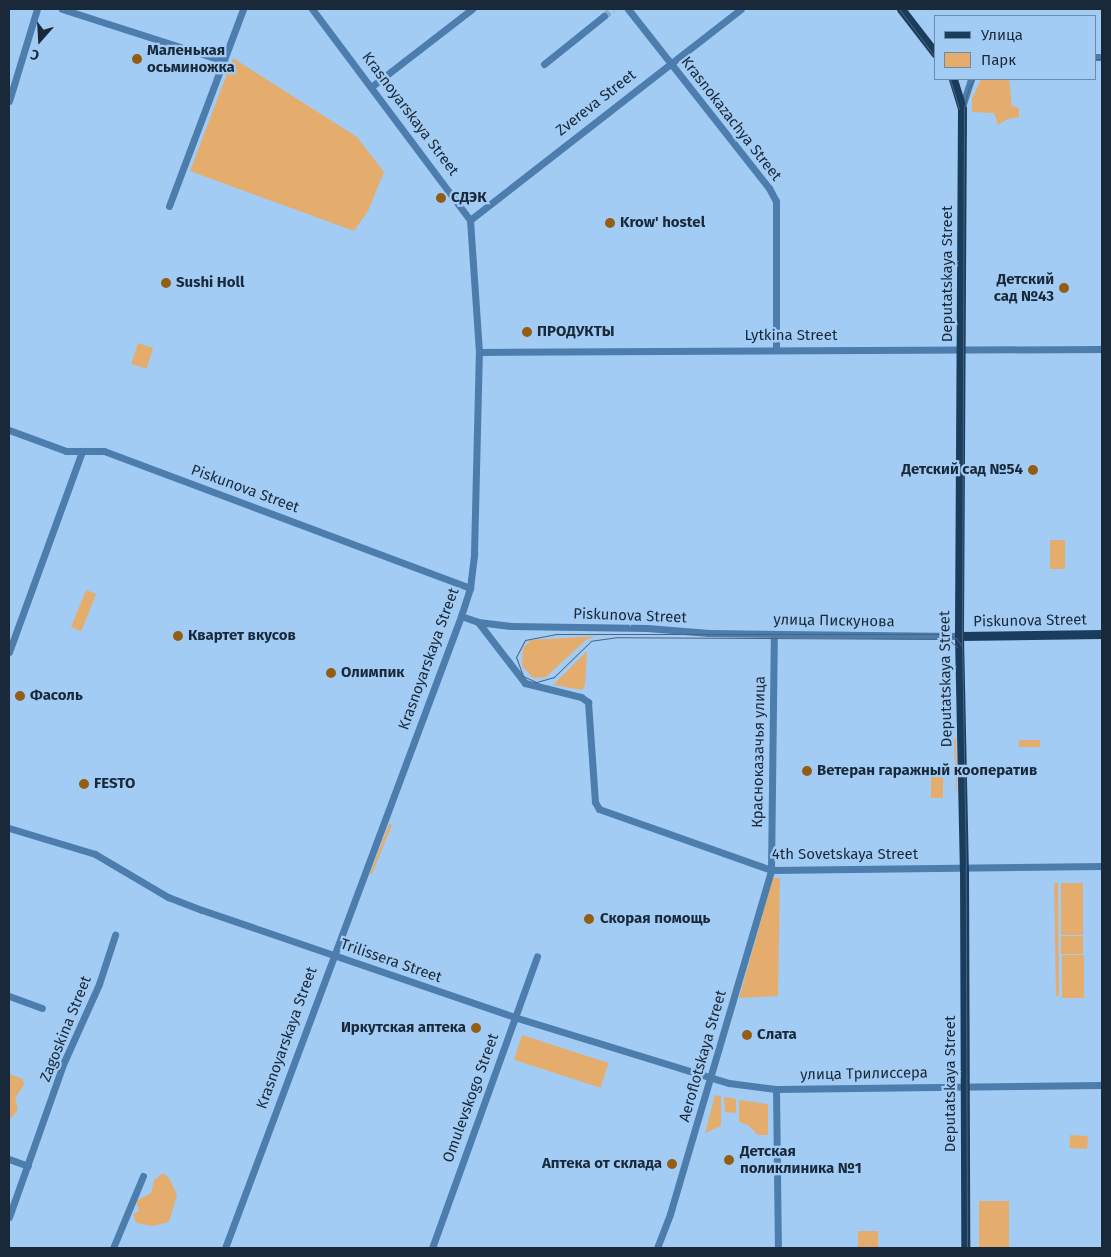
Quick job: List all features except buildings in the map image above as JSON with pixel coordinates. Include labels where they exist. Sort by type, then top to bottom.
[{"type":"main road","points":[[900,9],[934,50]]},
{"type":"main road","name":"Deputatskaya Street","points":[[953,80],[962,109],[959,636],[964,868],[965,1248]]},
{"type":"main road","name":"Piskunova Street","points":[[959,636],[1102,634]]},
{"type":"street","points":[[9,101],[37,9]]},
{"type":"street","points":[[62,9],[224,62]]},
{"type":"street","points":[[169,206],[243,9]]},
{"type":"street","name":"Krasnoyarskaya Street","points":[[225,1248],[332,955],[461,616],[470,588],[474,554],[479,352],[470,220],[312,9]]},
{"type":"street","points":[[371,87],[472,9]]},
{"type":"street","name":"Krasnokazachya Street","points":[[628,9],[764,182],[776,201],[776,350]]},
{"type":"street","name":"Zvereva Street","points":[[470,220],[741,9]]},
{"type":"street","points":[[544,64],[604,16]]},
{"type":"street","name":"Deputatskaya Street","points":[[962,109],[971,80]]},
{"type":"street","name":"Lytkina Street","points":[[479,352],[1102,349]]},
{"type":"street","name":"Piskunova Street","points":[[9,430],[66,451],[104,451],[470,588]]},
{"type":"street","points":[[9,652],[82,451]]},
{"type":"street","points":[[461,616],[478,622]]},
{"type":"street","name":"улица Пискунова","points":[[478,622],[774,634],[959,636]]},
{"type":"street","name":"4th Sovetskaya Street","points":[[478,622],[525,683],[581,697],[588,702],[595,802],[599,809],[771,870],[1102,866]]},
{"type":"street","name":"Красноказачья улица","points":[[771,870],[774,634]]},
{"type":"street","name":"Trilissera Street","points":[[9,828],[95,854],[168,897],[514,1017],[711,1078],[776,1089]]},
{"type":"street","name":"Aeroflotskaya Street","points":[[657,1248],[711,1078],[771,870]]},
{"type":"street","name":"Zagoskina Street","points":[[9,1218],[64,1062],[100,984],[114,935]]},
{"type":"street","name":"Omulevskogo Street","points":[[432,1248],[537,956]]},
{"type":"street","points":[[9,996],[42,1008]]},
{"type":"street","name":"улица Трилиссера","points":[[776,1089],[1102,1086]]},
{"type":"street","points":[[776,1089],[778,1248]]},
{"type":"street","points":[[9,1158],[28,1166]]},
{"type":"street","points":[[114,1248],[143,1176]]},
{"type":"green space","points":[[233,58],[357,137],[384,172],[368,211],[354,231],[190,171]]},
{"type":"green space","points":[[981,80],[1009,80],[1012,106],[1019,108],[1019,117],[1008,119],[998,125],[994,113],[972,112],[972,99]]},
{"type":"green space","points":[[138,343],[153,348],[146,369],[131,364]]},
{"type":"green space","points":[[1050,540],[1065,540],[1065,569],[1050,569]]},
{"type":"green space","points":[[86,590],[96,594],[81,631],[71,627]]},
{"type":"green space","points":[[596,636],[586,640],[546,677],[533,678],[522,666],[523,648],[531,640]]},
{"type":"green space","points":[[587,651],[585,685],[582,690],[553,685]]},
{"type":"green space","points":[[956,738],[957,791],[956,792],[954,739]]},
{"type":"green space","points":[[1019,740],[1040,740],[1040,747],[1019,747]]},
{"type":"green space","points":[[931,770],[943,770],[943,798],[931,798]]},
{"type":"green space","points":[[389,824],[392,825],[372,874],[370,873]]},
{"type":"green space","points":[[773,878],[780,878],[778,996],[739,998]]},
{"type":"green space","points":[[1054,883],[1058,883],[1059,996],[1056,996]]},
{"type":"green space","points":[[1061,883],[1083,883],[1083,935],[1061,935]]},
{"type":"green space","points":[[1061,936],[1083,936],[1083,954],[1061,954]]},
{"type":"green space","points":[[1062,955],[1084,955],[1084,998],[1062,998]]},
{"type":"green space","points":[[522,1035],[609,1063],[601,1088],[514,1060]]},
{"type":"green space","points":[[9,1074],[23,1079],[24,1085],[15,1098],[18,1110],[10,1119]]},
{"type":"green space","points":[[715,1095],[721,1096],[721,1126],[705,1133]]},
{"type":"green space","points":[[724,1097],[736,1099],[736,1113],[725,1112]]},
{"type":"green space","points":[[739,1100],[768,1104],[768,1135],[758,1135],[748,1125],[739,1122]]},
{"type":"green space","points":[[1070,1135],[1088,1136],[1087,1149],[1069,1148]]},
{"type":"green space","points":[[163,1173],[169,1178],[177,1195],[169,1222],[153,1226],[136,1223],[133,1214],[139,1211],[136,1201],[151,1193],[154,1180]]},
{"type":"green space","points":[[979,1201],[1009,1201],[1009,1248],[979,1248]]},
{"type":"green space","points":[[858,1231],[878,1231],[878,1248],[858,1248]]},
{"type":"tunnel","points":[[604,16],[613,9]]},
{"type":"tram line","points":[[899,9],[934,56]]},
{"type":"tram line","points":[[1096,59],[1102,59]]},
{"type":"tram line","points":[[950,80],[959,109]]},
{"type":"tram line","points":[[967,1248],[966,868],[962,646],[964,109],[968,90],[973,80]]},
{"type":"tram line","points":[[957,647],[948,639],[618,637],[591,641],[554,677],[536,682],[523,676],[516,657],[525,640],[556,634],[948,634],[956,638],[962,646]]},
{"type":"place","name":"Маленькая осьминожка","points":[[137,59]]},
{"type":"place","name":"СДЭК","points":[[441,198]]},
{"type":"place","name":"Krow' hostel","points":[[610,223]]},
{"type":"place","name":"Sushi Holl","points":[[166,283]]},
{"type":"place","name":"Детский сад №43","points":[[1064,288]]},
{"type":"place","name":"ПРОДУКТЫ","points":[[527,332]]},
{"type":"place","name":"Детский сад №54","points":[[1033,470]]},
{"type":"place","name":"Квартет вкусов","points":[[178,636]]},
{"type":"place","name":"Олимпик","points":[[331,673]]},
{"type":"place","name":"Фасоль","points":[[20,696]]},
{"type":"place","name":"Ветеран гаражный кооператив","points":[[807,771]]},
{"type":"place","name":"FESTO","points":[[84,784]]},
{"type":"place","name":"Скорая помощь","points":[[589,919]]},
{"type":"place","name":"Иркутская аптека","points":[[476,1028]]},
{"type":"place","name":"Слата","points":[[747,1035]]},
{"type":"place","name":"Детская поликлиника №1","points":[[729,1160]]},
{"type":"place","name":"Аптека от склада","points":[[672,1164]]}]
